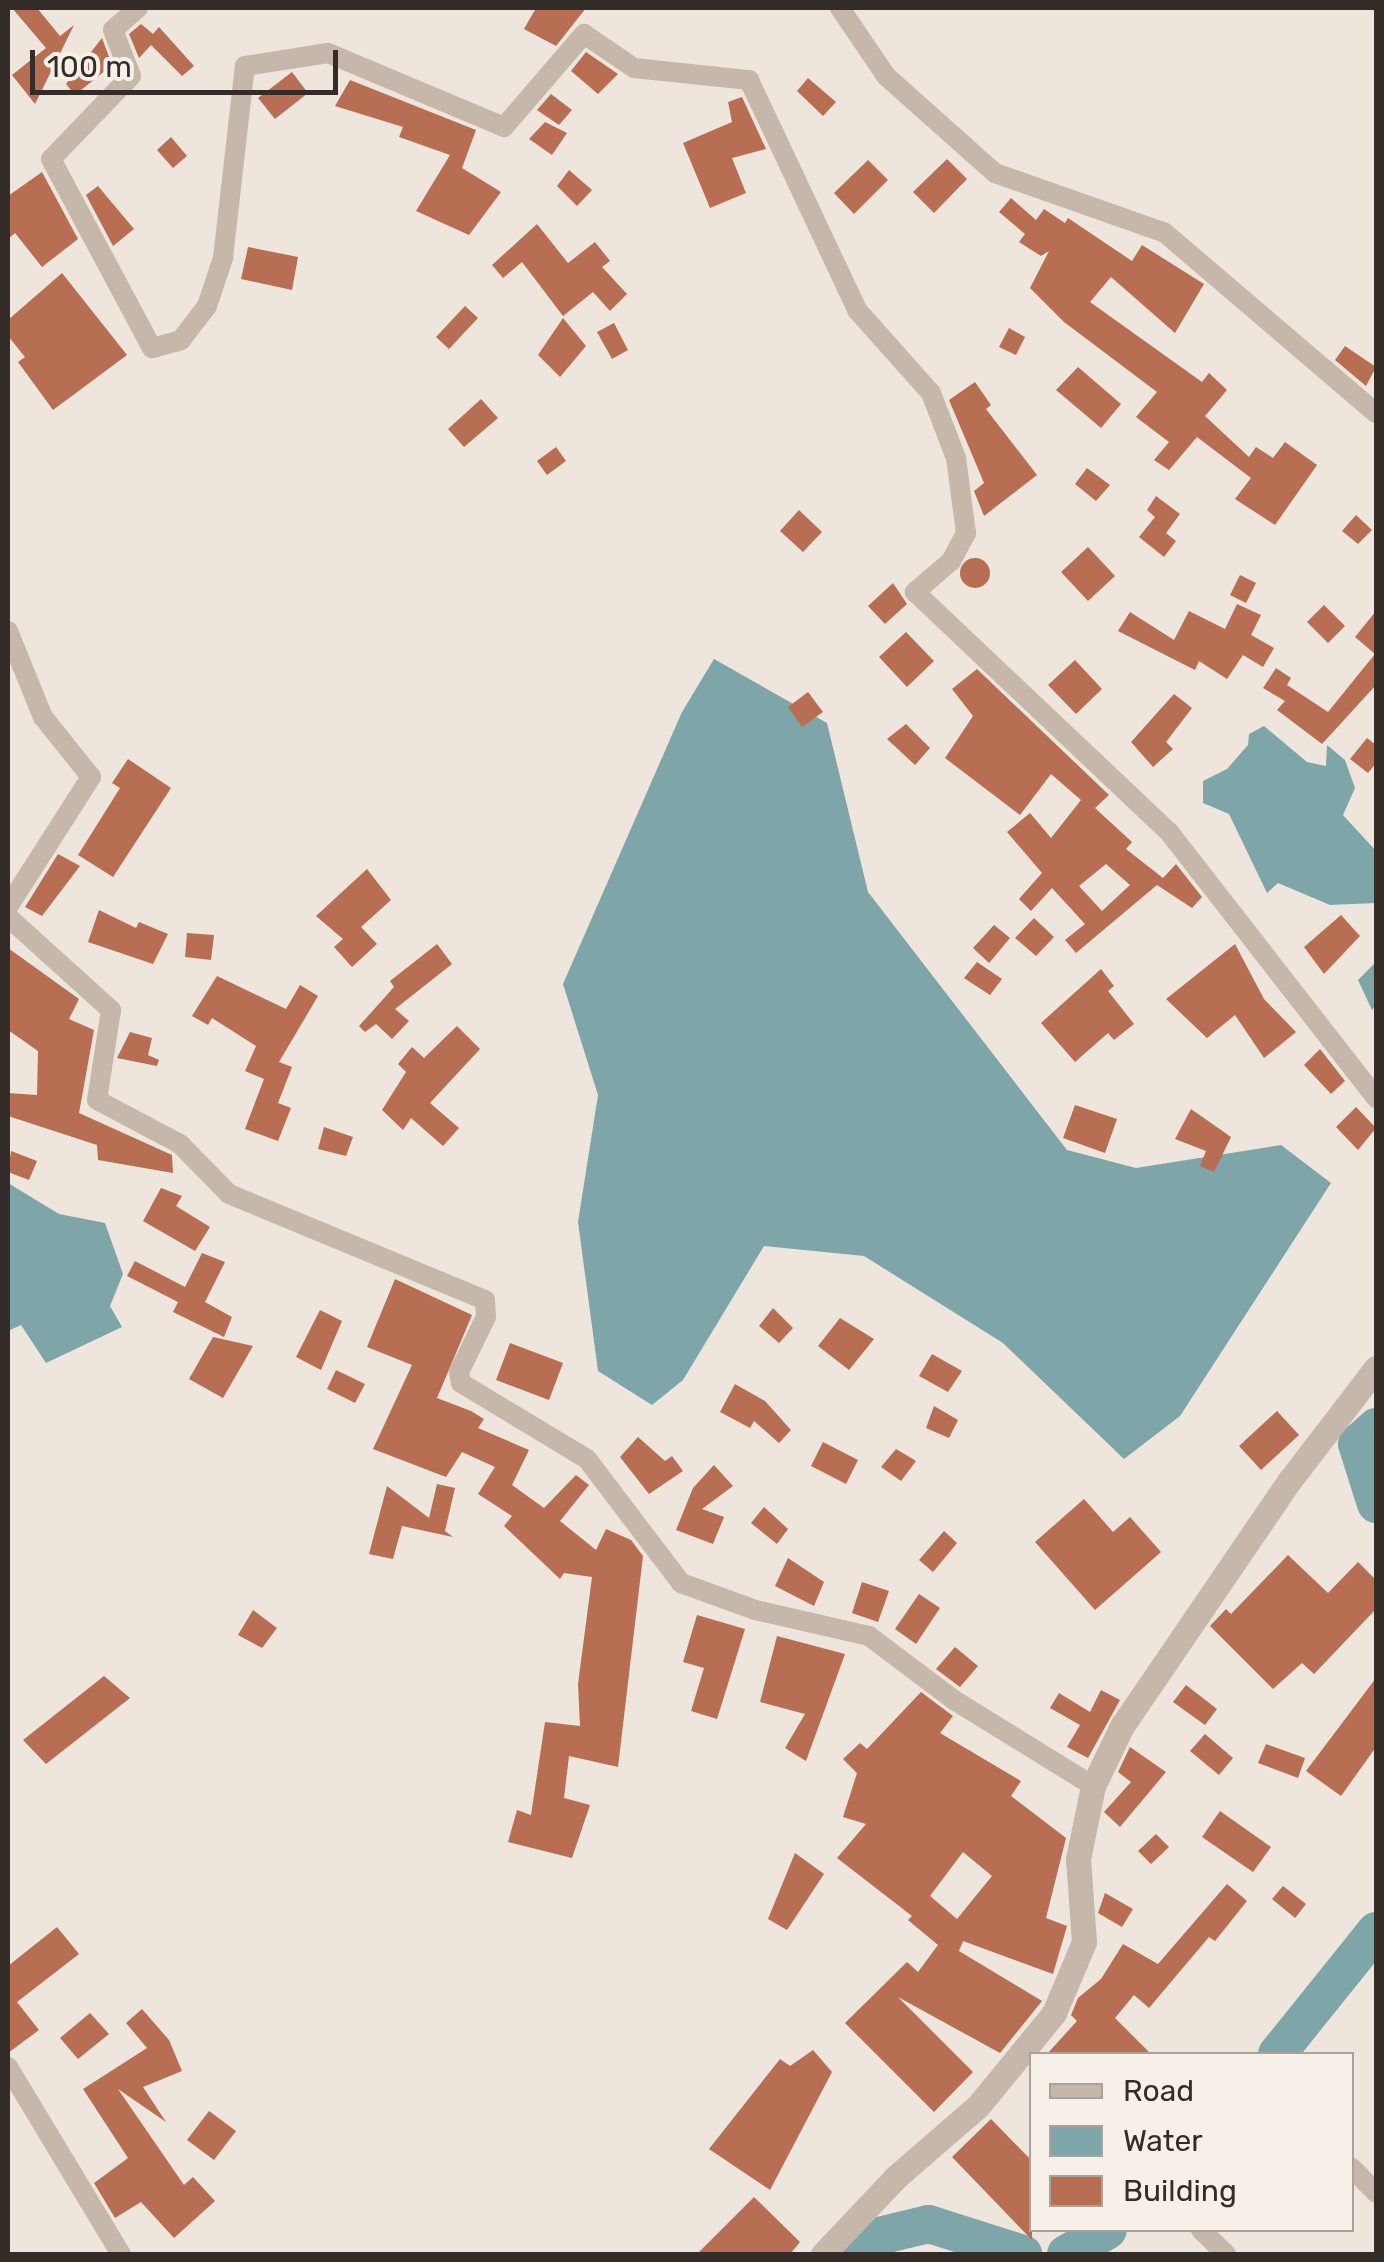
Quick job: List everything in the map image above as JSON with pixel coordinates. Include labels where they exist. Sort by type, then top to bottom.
[{"type":"street","points":[[138,8],[113,30],[131,76],[51,159],[152,348],[181,340],[208,306],[223,258],[244,66],[328,53],[504,127],[584,34],[634,68],[749,80],[858,310],[931,394],[956,458],[966,533],[951,561],[915,592],[1169,832],[1376,1098]]},
{"type":"street","points":[[840,8],[886,76],[996,173],[1165,233],[1376,412]]},
{"type":"street","points":[[8,631],[42,718],[91,778],[8,907]]},
{"type":"street","points":[[8,917],[111,1010],[97,1100],[180,1144],[229,1194],[485,1300],[486,1317],[459,1372],[461,1383],[587,1459],[681,1583],[754,1610],[869,1636],[954,1700],[1093,1786]]},
{"type":"street","points":[[823,2254],[896,2177],[978,2106],[1054,2013],[1084,1942],[1078,1858],[1093,1786],[1122,1726],[1290,1480],[1376,1368]]},
{"type":"street","points":[[8,2067],[121,2254]]},
{"type":"street","points":[[1354,2170],[1376,2193]]},
{"type":"street","points":[[1203,2232],[1226,2254]]},
{"type":"water","points":[[714,659],[827,723],[868,892],[1067,1150],[1136,1168],[1281,1145],[1331,1183],[1180,1416],[1124,1459],[1003,1343],[864,1256],[764,1246],[683,1380],[652,1405],[598,1371],[578,1222],[598,1095],[563,984],[682,712]]},
{"type":"water","points":[[1264,726],[1307,762],[1326,766],[1327,745],[1345,760],[1355,788],[1343,815],[1376,851],[1376,903],[1330,905],[1278,883],[1267,893],[1229,814],[1203,803],[1203,781],[1227,769],[1248,745],[1249,734]]},
{"type":"water","points":[[1376,962],[1376,1005],[1372,1010],[1358,980]]},
{"type":"water","points":[[8,1183],[59,1214],[105,1223],[123,1274],[110,1306],[122,1327],[46,1363],[21,1325],[8,1331]]},
{"type":"building","points":[[12,8],[37,8],[60,36],[74,25],[35,104],[12,75],[46,48]]},
{"type":"building","points":[[536,8],[586,8],[556,46],[524,29]]},
{"type":"building","points":[[141,24],[153,34],[159,27],[194,66],[182,76],[151,45],[139,58],[129,34]]},
{"type":"building","points":[[102,38],[112,65],[75,95],[66,84]]},
{"type":"building","points":[[586,52],[618,74],[598,94],[571,71]]},
{"type":"building","points":[[292,72],[308,93],[275,119],[258,98]]},
{"type":"building","points":[[808,78],[836,102],[823,116],[797,91]]},
{"type":"building","points":[[350,80],[476,130],[462,168],[501,192],[469,235],[416,211],[450,155],[399,137],[403,127],[335,106]]},
{"type":"building","points":[[551,94],[572,110],[559,125],[537,110]]},
{"type":"building","points":[[742,97],[766,149],[732,158],[746,193],[710,208],[683,143],[732,122],[728,102]]},
{"type":"building","points":[[545,122],[567,133],[552,155],[529,139]]},
{"type":"building","points":[[171,137],[187,156],[173,168],[157,150]]},
{"type":"building","points":[[947,159],[967,179],[934,213],[913,192]]},
{"type":"building","points":[[868,160],[888,180],[854,214],[834,193]]},
{"type":"building","points":[[569,170],[592,190],[577,206],[557,186]]},
{"type":"building","points":[[42,172],[78,239],[42,267],[15,233],[8,239],[8,196]]},
{"type":"building","points":[[98,186],[134,229],[113,246],[86,195]]},
{"type":"building","points":[[1011,198],[1036,220],[1044,209],[1065,223],[1068,218],[1132,261],[1142,245],[1204,284],[1175,333],[1111,277],[1090,302],[1202,382],[1209,373],[1227,390],[1205,416],[1249,457],[1256,447],[1273,458],[1285,442],[1317,465],[1275,525],[1235,499],[1251,478],[1197,437],[1169,470],[1154,460],[1169,442],[1136,417],[1157,392],[1064,322],[1030,288],[1049,251],[1041,256],[1019,242],[1025,234],[999,212]]},
{"type":"building","points":[[537,224],[568,263],[595,242],[610,261],[602,267],[627,294],[610,311],[593,292],[563,316],[522,262],[503,278],[492,265]]},
{"type":"building","points":[[248,247],[298,257],[292,290],[241,279]]},
{"type":"building","points":[[62,273],[127,355],[53,410],[18,362],[25,357],[8,336],[8,320]]},
{"type":"building","points":[[465,306],[478,318],[449,349],[436,337]]},
{"type":"building","points":[[563,318],[586,346],[560,377],[538,355]]},
{"type":"building","points":[[614,323],[628,350],[612,359],[597,332]]},
{"type":"building","points":[[1009,328],[1025,337],[1016,355],[999,347]]},
{"type":"building","points":[[1345,346],[1376,367],[1366,386],[1335,360]]},
{"type":"building","points":[[1078,367],[1121,404],[1101,428],[1056,390]]},
{"type":"building","points":[[975,382],[991,405],[986,409],[1037,475],[984,516],[974,491],[984,483],[949,400]]},
{"type":"building","points":[[481,399],[498,418],[464,447],[448,429]]},
{"type":"building","points":[[556,447],[566,461],[547,475],[537,461]]},
{"type":"building","points":[[1087,468],[1110,485],[1096,501],[1075,484]]},
{"type":"building","points":[[1156,496],[1180,514],[1166,533],[1176,541],[1164,557],[1139,537],[1155,517],[1147,510]]},
{"type":"building","points":[[799,510],[822,532],[803,552],[780,531]]},
{"type":"building","points":[[1356,515],[1372,530],[1358,544],[1342,531]]},
{"type":"building","points":[[1088,547],[1115,576],[1088,601],[1061,572]]},
{"type":"building","points":[[975,558],[989,567],[990,573],[981,587],[975,588],[961,579],[960,573],[969,559]]},
{"type":"building","points":[[1240,575],[1256,583],[1246,603],[1230,595]]},
{"type":"building","points":[[893,583],[907,604],[885,624],[868,606]]},
{"type":"building","points":[[1237,604],[1261,615],[1251,635],[1274,648],[1263,667],[1243,655],[1227,679],[1199,661],[1195,670],[1118,631],[1130,612],[1174,640],[1189,611],[1225,629]]},
{"type":"building","points":[[1324,605],[1345,626],[1328,643],[1307,622]]},
{"type":"building","points":[[1376,611],[1376,685],[1322,744],[1277,710],[1285,701],[1263,688],[1276,668],[1291,678],[1287,685],[1328,712],[1375,654],[1355,637]]},
{"type":"building","points":[[906,632],[934,661],[907,687],[879,657]]},
{"type":"building","points":[[1075,660],[1102,689],[1076,714],[1048,685]]},
{"type":"building","points":[[977,669],[1109,795],[1095,808],[1132,842],[1126,849],[1163,878],[1176,864],[1202,897],[1192,908],[1157,885],[1076,953],[1065,940],[1085,924],[1052,888],[1031,911],[1019,899],[1042,873],[1007,832],[1030,813],[1051,838],[1081,800],[1051,774],[1020,815],[945,758],[973,716],[952,689]],"holes":[[[1106,864],[1130,885],[1102,911],[1079,886]]]},
{"type":"building","points":[[808,692],[823,712],[802,727],[788,707]]},
{"type":"building","points":[[1174,694],[1192,708],[1166,742],[1173,749],[1153,767],[1131,742]]},
{"type":"building","points":[[906,724],[930,748],[915,765],[887,739]]},
{"type":"building","points":[[1367,738],[1376,745],[1376,763],[1368,773],[1350,759]]},
{"type":"building","points":[[128,759],[171,788],[113,877],[78,855],[120,788],[112,783]]},
{"type":"building","points":[[58,854],[80,866],[42,916],[25,907]]},
{"type":"building","points":[[367,869],[391,900],[361,927],[377,944],[352,967],[334,947],[343,939],[316,916]]},
{"type":"building","points":[[99,910],[136,928],[139,922],[168,934],[153,964],[88,942]]},
{"type":"building","points":[[1341,915],[1360,936],[1324,974],[1304,947]]},
{"type":"building","points":[[1034,918],[1054,937],[1036,956],[1015,938]]},
{"type":"building","points":[[994,925],[1010,938],[989,963],[973,948]]},
{"type":"building","points":[[187,933],[214,935],[211,960],[185,957]]},
{"type":"building","points":[[437,944],[452,964],[395,1009],[409,1021],[392,1039],[376,1024],[365,1032],[359,1026],[394,987],[390,981]]},
{"type":"building","points":[[1235,944],[1264,999],[1296,1032],[1264,1058],[1235,1015],[1207,1038],[1166,999]]},
{"type":"building","points":[[8,948],[79,999],[69,1019],[94,1030],[79,1113],[172,1155],[173,1173],[98,1160],[97,1145],[8,1116],[8,1093],[37,1095],[38,1051],[8,1030]]},
{"type":"building","points":[[977,962],[1002,979],[990,995],[964,978]]},
{"type":"building","points":[[1101,969],[1114,986],[1108,991],[1134,1024],[1114,1040],[1108,1033],[1075,1062],[1041,1023]]},
{"type":"building","points":[[217,976],[286,1009],[300,985],[318,996],[279,1062],[292,1067],[278,1103],[291,1108],[278,1141],[245,1129],[264,1079],[245,1071],[256,1046],[212,1018],[208,1025],[192,1016]]},
{"type":"building","points":[[457,1026],[480,1049],[430,1103],[459,1128],[443,1146],[411,1118],[403,1130],[382,1110],[406,1072],[398,1064],[412,1047],[424,1058]]},
{"type":"building","points":[[130,1032],[152,1038],[148,1055],[159,1060],[157,1066],[117,1058]]},
{"type":"building","points":[[1320,1049],[1345,1081],[1331,1094],[1304,1065]]},
{"type":"building","points":[[1075,1105],[1117,1119],[1105,1153],[1063,1138]]},
{"type":"building","points":[[1356,1107],[1376,1128],[1358,1150],[1336,1127]]},
{"type":"building","points":[[1191,1109],[1231,1137],[1214,1172],[1200,1166],[1206,1151],[1175,1139]]},
{"type":"building","points":[[324,1127],[353,1137],[346,1156],[318,1149]]},
{"type":"building","points":[[11,1151],[37,1161],[29,1180],[8,1172]]},
{"type":"building","points":[[161,1188],[182,1196],[176,1206],[210,1227],[195,1251],[143,1221]]},
{"type":"building","points":[[202,1253],[225,1262],[205,1302],[232,1317],[224,1337],[173,1312],[178,1302],[127,1276],[135,1261],[185,1287]]},
{"type":"building","points":[[395,1279],[472,1315],[437,1398],[484,1419],[478,1428],[529,1450],[512,1485],[544,1508],[576,1475],[589,1485],[560,1521],[596,1550],[606,1529],[631,1540],[643,1556],[618,1767],[569,1756],[564,1798],[590,1805],[572,1858],[508,1842],[517,1810],[531,1815],[545,1722],[580,1726],[578,1684],[592,1577],[564,1573],[560,1579],[504,1526],[512,1516],[478,1494],[495,1467],[462,1452],[446,1477],[373,1449],[412,1365],[367,1347]]},
{"type":"building","points":[[773,1308],[793,1328],[779,1343],[759,1326]]},
{"type":"building","points":[[320,1310],[342,1321],[321,1370],[296,1357]]},
{"type":"building","points":[[840,1318],[874,1339],[849,1370],[818,1346]]},
{"type":"building","points":[[213,1337],[253,1346],[223,1398],[189,1379]]},
{"type":"building","points":[[510,1343],[563,1363],[549,1400],[496,1380]]},
{"type":"building","points":[[932,1354],[962,1371],[948,1392],[919,1376]]},
{"type":"building","points":[[336,1370],[365,1384],[355,1403],[327,1389]]},
{"type":"building","points":[[735,1384],[765,1401],[791,1430],[779,1443],[754,1421],[750,1428],[720,1412]]},
{"type":"building","points":[[934,1406],[958,1420],[949,1438],[926,1428]]},
{"type":"building","points":[[1277,1411],[1299,1435],[1261,1470],[1239,1446]]},
{"type":"building","points":[[638,1437],[665,1461],[672,1456],[683,1471],[649,1494],[620,1457]]},
{"type":"building","points":[[823,1442],[858,1460],[846,1484],[811,1466]]},
{"type":"building","points":[[896,1449],[916,1461],[901,1481],[881,1467]]},
{"type":"building","points":[[714,1465],[733,1486],[702,1509],[724,1517],[713,1544],[676,1530],[693,1488]]},
{"type":"building","points":[[437,1484],[455,1488],[445,1531],[453,1537],[402,1526],[393,1559],[369,1554],[387,1486],[429,1518]]},
{"type":"building","points":[[1084,1499],[1113,1532],[1130,1517],[1161,1552],[1095,1610],[1035,1542]]},
{"type":"building","points":[[764,1507],[788,1529],[777,1544],[751,1523]]},
{"type":"building","points":[[944,1531],[957,1543],[933,1572],[919,1560]]},
{"type":"building","points":[[1288,1555],[1328,1593],[1358,1562],[1376,1580],[1376,1609],[1314,1674],[1302,1663],[1273,1689],[1210,1626],[1226,1609],[1231,1614]]},
{"type":"building","points":[[788,1558],[824,1582],[814,1606],[775,1586]]},
{"type":"building","points":[[862,1582],[889,1591],[878,1622],[852,1613]]},
{"type":"building","points":[[919,1594],[940,1608],[916,1644],[895,1629]]},
{"type":"building","points":[[253,1610],[277,1628],[262,1648],[238,1635]]},
{"type":"building","points":[[697,1615],[745,1629],[717,1719],[691,1711],[704,1668],[683,1662]]},
{"type":"building","points":[[777,1636],[845,1654],[806,1761],[785,1748],[805,1714],[760,1702]]},
{"type":"building","points":[[955,1647],[978,1666],[960,1687],[936,1669]]},
{"type":"building","points":[[104,1676],[130,1698],[46,1764],[23,1740]]},
{"type":"building","points":[[1376,1678],[1376,1747],[1341,1796],[1306,1771]]},
{"type":"building","points":[[1186,1685],[1217,1709],[1205,1725],[1173,1702]]},
{"type":"building","points":[[1101,1690],[1120,1700],[1088,1758],[1067,1747],[1080,1725],[1050,1708],[1059,1693],[1090,1712]]},
{"type":"building","points":[[921,1692],[953,1716],[940,1733],[1021,1781],[1011,1796],[1066,1838],[1046,1918],[1067,1926],[1053,1974],[963,1941],[959,1951],[1042,2001],[1000,2053],[898,1997],[973,2072],[934,2112],[845,2023],[907,1962],[918,1972],[938,1945],[908,1920],[912,1916],[837,1858],[866,1824],[843,1817],[857,1773],[843,1759],[860,1743],[867,1749]],"holes":[[[963,1852],[992,1876],[957,1919],[930,1896]]]},
{"type":"building","points":[[1205,1734],[1233,1758],[1219,1775],[1190,1751]]},
{"type":"building","points":[[1266,1744],[1305,1758],[1298,1778],[1258,1763]]},
{"type":"building","points":[[1130,1747],[1166,1772],[1120,1827],[1104,1812],[1131,1782],[1118,1772]]},
{"type":"building","points":[[1220,1811],[1271,1847],[1253,1872],[1202,1837]]},
{"type":"building","points":[[1156,1834],[1169,1847],[1151,1864],[1138,1851]]},
{"type":"building","points":[[795,1853],[824,1874],[787,1930],[768,1919]]},
{"type":"building","points":[[1227,1884],[1247,1901],[1215,1941],[1209,1937],[1149,2008],[1134,1995],[1115,2018],[1149,2052],[1049,2052],[1077,2021],[1071,2015],[1078,1998],[1101,1979],[1123,1944],[1158,1964]]},
{"type":"building","points":[[1283,1886],[1306,1904],[1295,1918],[1272,1899]]},
{"type":"building","points":[[1105,1893],[1133,1909],[1122,1927],[1098,1913]]},
{"type":"building","points":[[57,1927],[79,1954],[17,2002],[39,2030],[8,2053],[8,1966]]},
{"type":"building","points":[[142,2009],[169,2040],[182,2071],[143,2087],[166,2122],[118,2089],[184,2185],[193,2177],[215,2201],[174,2238],[141,2202],[115,2218],[94,2183],[128,2158],[83,2089],[147,2048],[126,2023]]},
{"type":"building","points":[[90,2013],[109,2034],[78,2059],[60,2038]]},
{"type":"building","points":[[813,2050],[832,2072],[770,2190],[709,2149],[780,2059],[790,2066]]},
{"type":"building","points":[[209,2111],[236,2131],[214,2160],[187,2140]]},
{"type":"building","points":[[991,2119],[1029,2158],[1032,2240],[952,2157]]},
{"type":"building","points":[[754,2197],[800,2242],[790,2254],[697,2254]]},
{"type":"waterway","points":[[1376,1427],[1357,1444],[1376,1504]]},
{"type":"waterway","points":[[1279,2052],[1376,1931]]},
{"type":"waterway","points":[[861,2254],[879,2236],[929,2224],[1023,2254]]},
{"type":"waterway","points":[[1066,2254],[1104,2232]]}]
